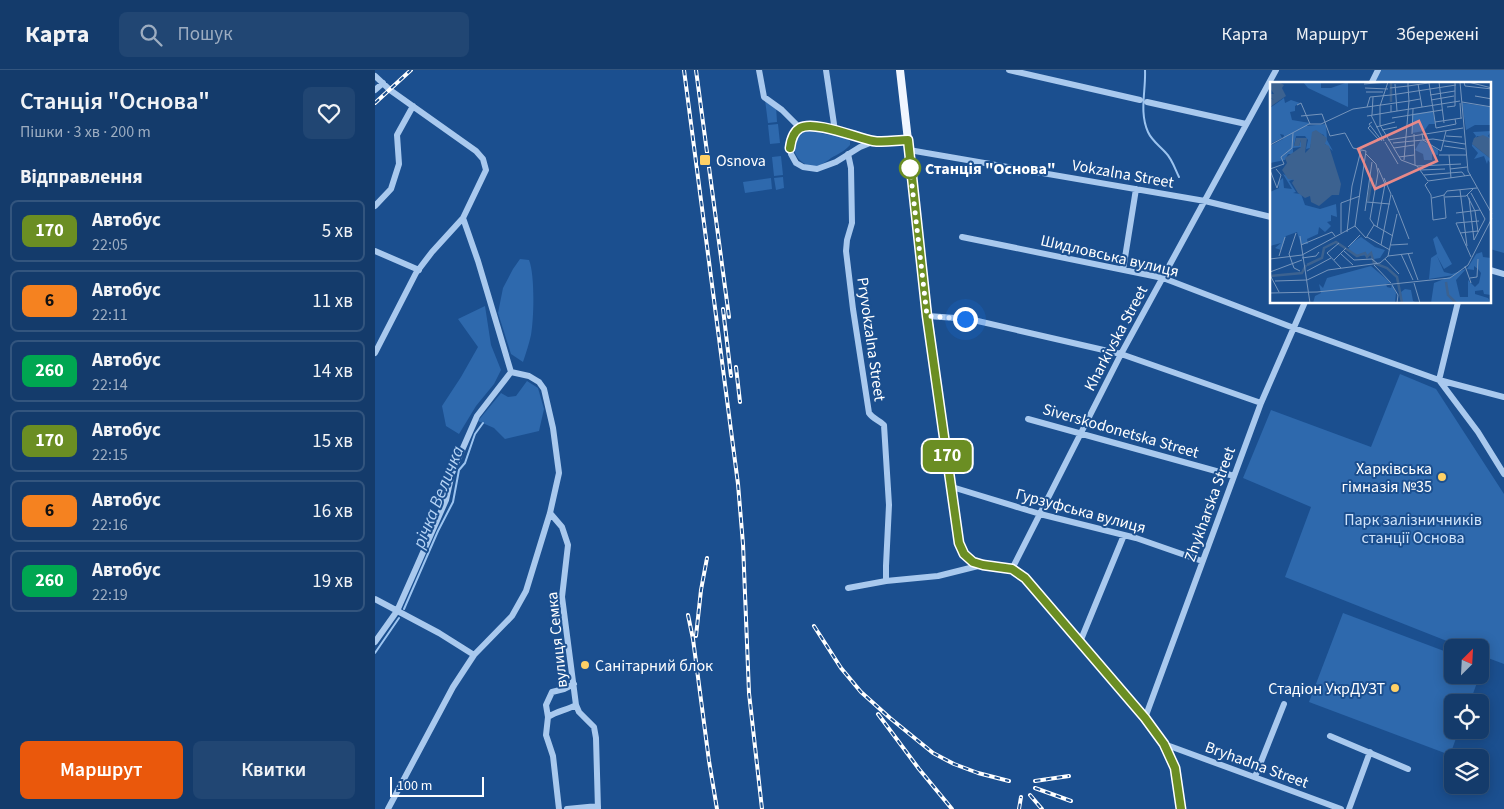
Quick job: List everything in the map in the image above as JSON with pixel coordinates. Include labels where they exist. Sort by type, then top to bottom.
[{"type":"main road","points":[[901,70],[927,316],[959,543],[964,554],[973,562],[1012,569],[1025,578],[1145,718],[1164,744],[1175,768],[1181,809]]},
{"type":"street","points":[[759,70],[764,98],[782,110],[800,128]]},
{"type":"street","points":[[826,70],[835,131]]},
{"type":"street","points":[[1009,70],[1247,124]]},
{"type":"street","name":"Kharkivska Street","points":[[1012,569],[1121,354],[1276,70]]},
{"type":"street","points":[[1372,82],[1378,70]]},
{"type":"street","points":[[375,76],[476,151],[483,159],[486,170],[463,218],[432,252],[419,270],[375,353]]},
{"type":"street","points":[[375,90],[383,83]]},
{"type":"street","points":[[375,206],[391,189],[399,164],[397,135],[413,106]]},
{"type":"street","points":[[875,141],[860,147],[836,162],[821,168],[811,169],[803,167],[793,159],[790,148],[794,133],[800,128],[809,125],[875,141],[908,140]]},
{"type":"street","name":"Vokzalna Street","points":[[909,150],[1205,201],[1270,217]]},
{"type":"street","name":"Pryvokzalna Street","points":[[848,154],[851,168],[852,223],[846,250],[853,309],[869,413],[884,425],[889,505],[885,566],[887,581]]},
{"type":"street","points":[[1123,270],[1136,189]]},
{"type":"street","points":[[463,218],[478,261],[511,372]]},
{"type":"street","name":"Шидловська вулиця","points":[[961,236],[1163,278],[1439,380],[1504,397]]},
{"type":"street","points":[[375,251],[419,270]]},
{"type":"street","points":[[1491,270],[1504,274]]},
{"type":"street","name":"Zhykharska Street","points":[[1145,718],[1261,404],[1304,304]]},
{"type":"street","points":[[1458,304],[1439,380],[1478,432],[1504,474]]},
{"type":"street","points":[[927,316],[969,319],[1121,354],[1261,404]]},
{"type":"street","points":[[388,809],[453,687],[474,655],[512,616],[526,590],[550,513],[559,473],[553,428],[544,389],[539,382],[529,376],[511,372]]},
{"type":"street","points":[[375,642],[397,610],[446,500],[452,472],[477,416],[511,372]]},
{"type":"street","name":"Siverskodonetska Street","points":[[1029,419],[1234,476]]},
{"type":"street","name":"Гурзуфська вулиця","points":[[952,487],[1039,514],[1124,535],[1203,561]]},
{"type":"street","name":"вулиця Семка","points":[[548,717],[554,712],[569,709],[576,705],[562,597],[568,545],[563,527],[550,513]]},
{"type":"street","points":[[1080,642],[1124,535]]},
{"type":"street","points":[[848,588],[887,581],[939,576],[983,565]]},
{"type":"street","points":[[375,599],[439,633],[474,655]]},
{"type":"street","points":[[559,809],[553,756],[546,736],[548,717],[546,704],[552,692],[574,684]]},
{"type":"street","points":[[1255,778],[1284,704]]},
{"type":"street","points":[[567,809],[598,808],[597,738],[594,727],[579,712],[576,705]]},
{"type":"street","points":[[1330,736],[1408,769]]},
{"type":"street","name":"Bryhadna Street","points":[[1164,744],[1341,809]]},
{"type":"street","points":[[1349,809],[1370,752]]},
{"type":"green space","points":[[1378,70],[1504,70],[1504,253],[1491,249],[1491,82],[1372,82]]},
{"type":"green space","points":[[765,100],[776,106],[777,122],[768,123]]},
{"type":"green space","points":[[778,124],[780,143],[770,144],[768,125]]},
{"type":"green space","points":[[808,130],[847,139],[850,141],[850,145],[844,151],[821,165],[809,166],[798,158],[794,145],[795,139],[800,133]]},
{"type":"green space","points":[[781,156],[783,175],[774,176],[772,157]]},
{"type":"green space","points":[[783,177],[784,188],[776,190],[774,178]]},
{"type":"green space","points":[[771,178],[772,189],[745,193],[743,182]]},
{"type":"green space","points":[[520,259],[529,260],[533,286],[532,328],[523,362],[511,354],[498,313],[503,288]]},
{"type":"green space","points":[[485,306],[491,345],[501,370],[494,384],[476,406],[459,434],[446,426],[442,406],[478,347],[458,319]]},
{"type":"green space","name":"Парк залізничників станції Основа","points":[[1400,374],[1436,389],[1504,494],[1504,664],[1489,658],[1489,639],[1444,640],[1285,577],[1311,507],[1243,478],[1271,410],[1371,447]]},
{"type":"green space","points":[[527,381],[538,388],[544,409],[539,431],[505,439],[494,428],[478,421],[501,393],[508,397],[516,396]]},
{"type":"green space","name":"Стадіон УкрДУЗТ","points":[[1343,613],[1444,651],[1444,684],[1477,684],[1473,694],[1444,694],[1444,739],[1456,739],[1452,749],[1444,749],[1444,753],[1309,702]]},
{"type":"waterway","points":[[1145,70],[1143,109],[1145,124],[1152,138],[1170,158],[1179,177]]},
{"type":"waterway","name":"річка Величка","points":[[404,609],[438,531],[453,502],[459,470],[465,463],[475,434],[483,423]]},
{"type":"waterway","name":"річка Величка","points":[[375,653],[399,618]]},
{"type":"railway","points":[[375,103],[411,70]]},
{"type":"railway","points":[[684,70],[738,484],[743,544],[749,693],[762,809]]},
{"type":"railway","points":[[696,70],[729,317]]},
{"type":"railway","points":[[723,309],[731,376]]},
{"type":"railway","points":[[736,367],[740,402]]},
{"type":"railway","points":[[696,636],[707,558]]},
{"type":"railway","points":[[688,615],[717,809]]},
{"type":"railway","points":[[814,626],[841,668],[861,692],[933,753],[954,764],[978,773],[1009,781]]},
{"type":"railway","points":[[878,714],[952,809]]},
{"type":"railway","points":[[1035,781],[1069,776]]},
{"type":"railway","points":[[1035,788],[1071,801]]},
{"type":"railway","points":[[1030,795],[1042,809]]},
{"type":"railway","points":[[1019,809],[1021,797]]},
{"type":"bus line","name":"170","points":[[790,148],[794,133],[800,128],[809,125],[875,141],[908,140],[927,316],[959,543],[964,554],[973,562],[1012,569],[1025,578],[1145,718],[1164,744],[1175,768],[1181,809]]},
{"type":"place","name":"Osnova","points":[[705,160]]},
{"type":"place","name":"Станція \"Основа\"","points":[[910,168]]},
{"type":"place","name":"Харківська гімназія №35","points":[[1442,477]]},
{"type":"place","name":"Санітарний блок","points":[[585,665]]},
{"type":"place","name":"Стадіон УкрДУЗТ","points":[[1395,688]]},
{"type":"route","points":[[910,168],[927,316],[965,319]]}]
